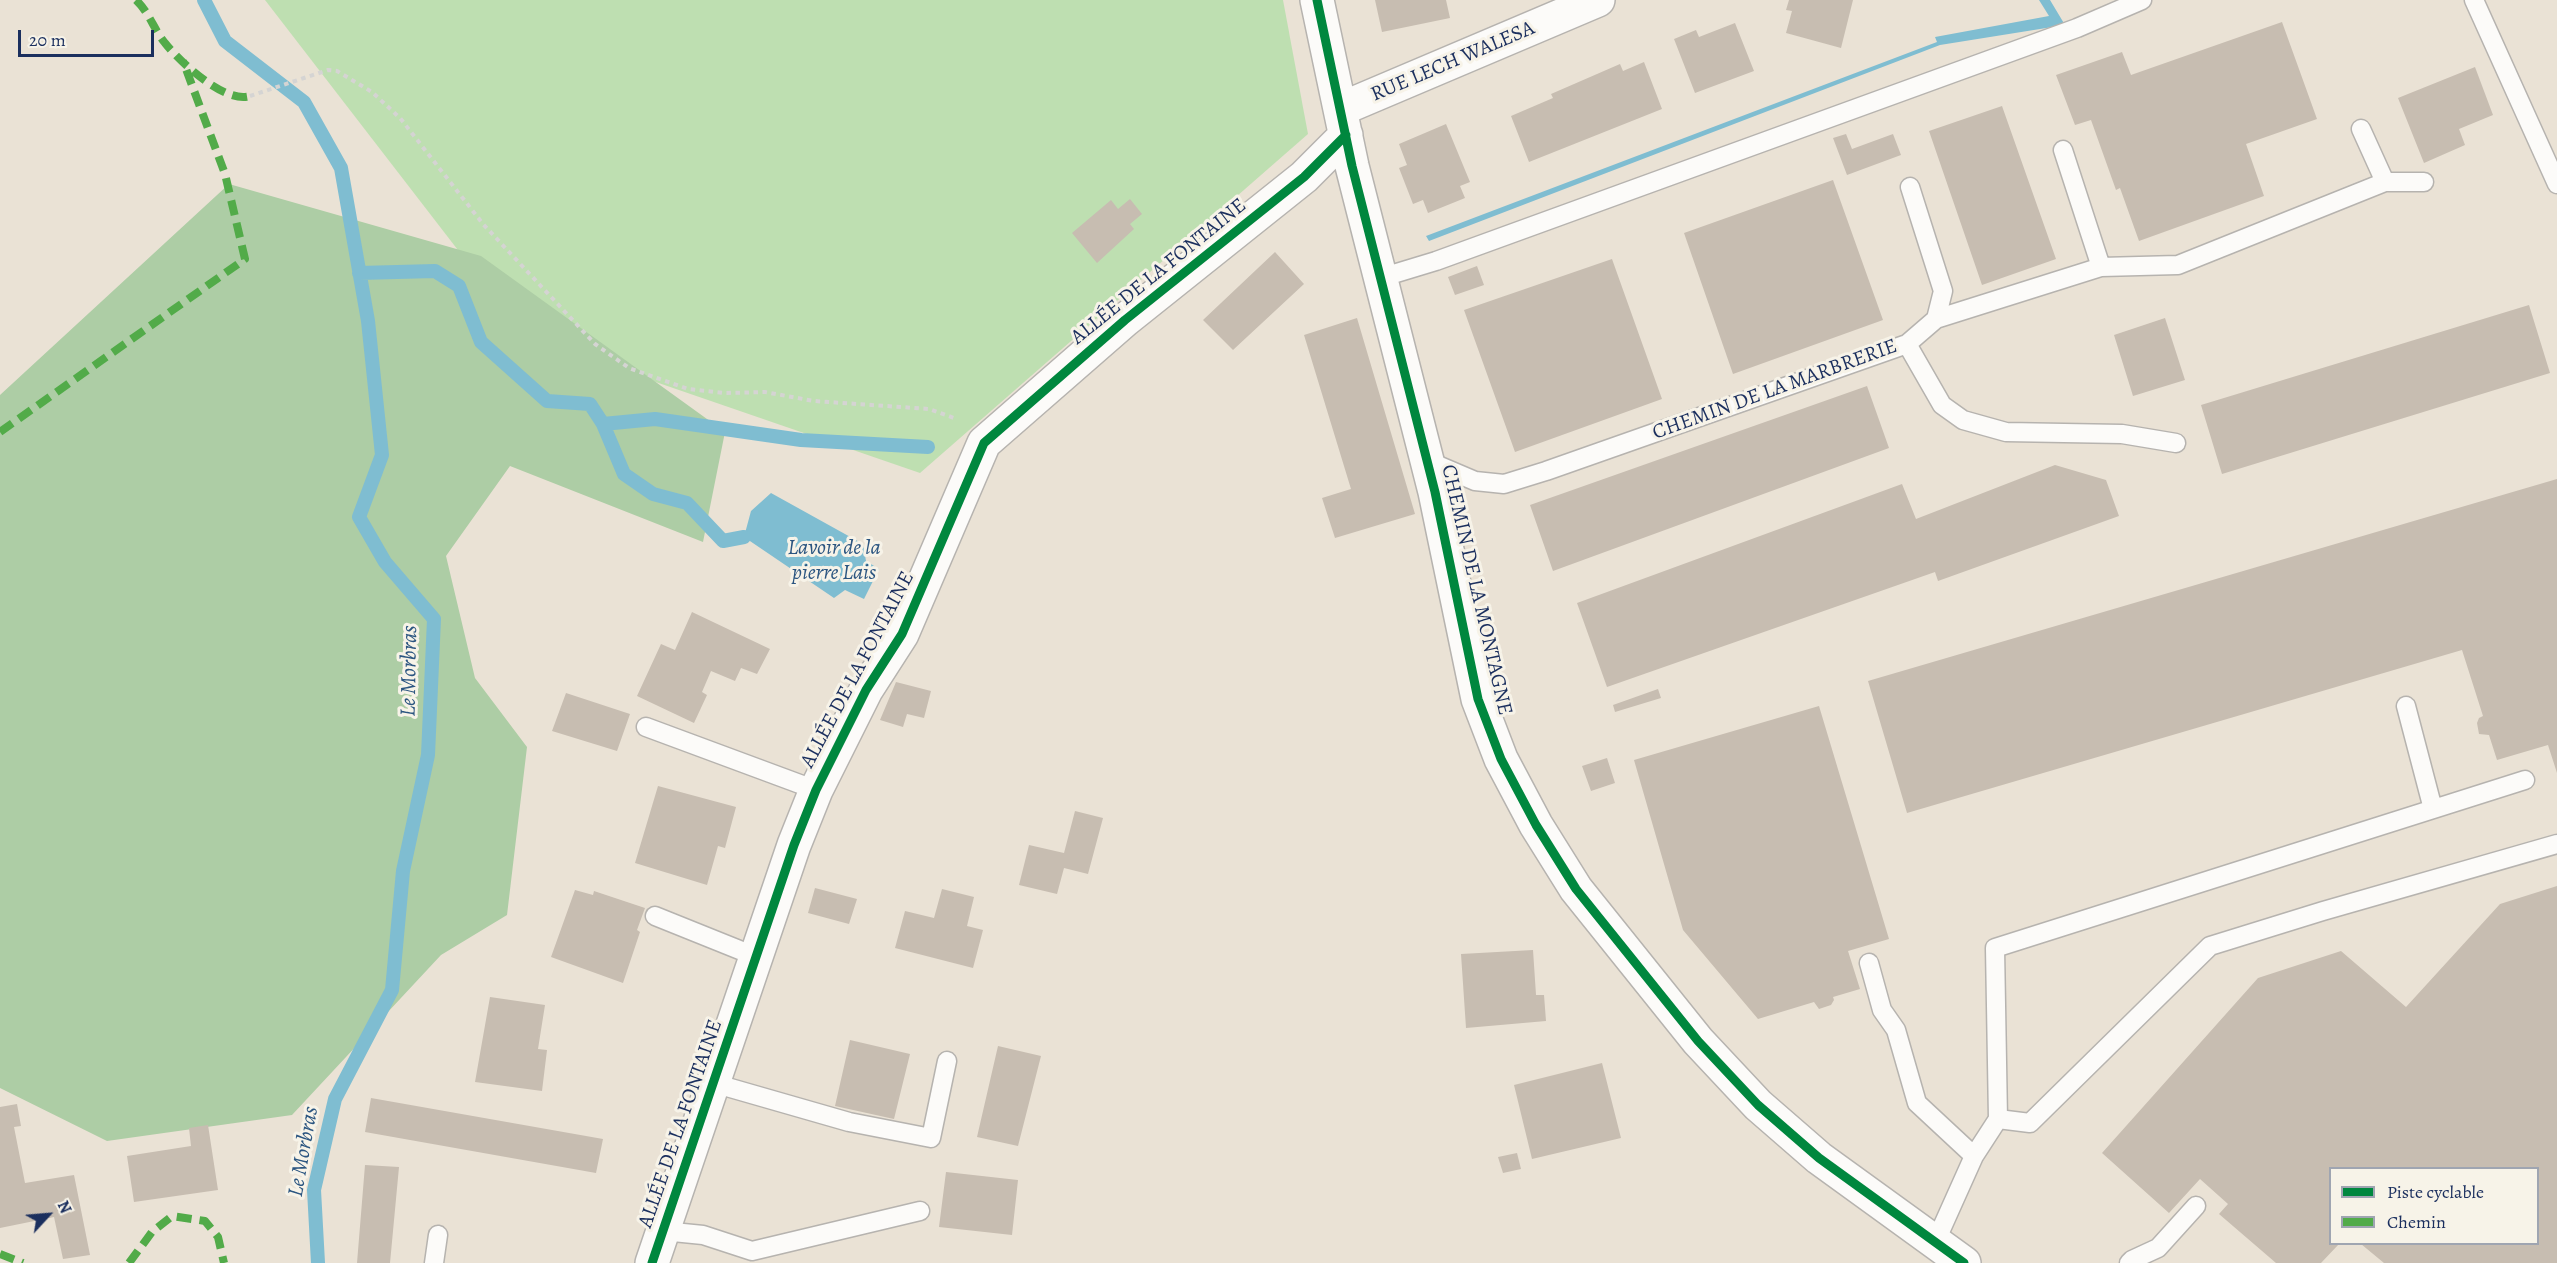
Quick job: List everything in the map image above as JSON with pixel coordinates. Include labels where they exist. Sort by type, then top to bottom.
[{"type":"street","name":"CHEMIN DE LA MONTAGNE","points":[[1317,0],[1380,278],[1428,461],[1478,699],[1501,759],[1536,825],[1576,889],[1698,1041],[1758,1104],[1819,1158],[1964,1263]]},
{"type":"street","name":"RUE LECH WALESA","points":[[1343,122],[1598,0]]},
{"type":"street","name":"ALLÉE DE LA FONTAINE","points":[[652,1263],[794,845],[816,790],[866,690],[902,634],[984,443],[1125,320],[1304,177],[1343,122]]},
{"type":"lane","points":[[1380,278],[1436,261],[2077,28],[2142,0]]},
{"type":"lane","points":[[2474,0],[2557,184]]},
{"type":"lane","points":[[2361,129],[2385,182]]},
{"type":"lane","points":[[2063,150],[2101,267]]},
{"type":"lane","name":"CHEMIN DE LA MARBRERIE","points":[[1428,461],[1475,481],[1504,484],[1557,468],[1907,344],[1936,319],[2101,267],[2178,266],[2385,182],[2424,182]]},
{"type":"lane","points":[[1911,188],[1943,291],[1936,319]]},
{"type":"lane","points":[[1907,344],[1942,405],[1964,420],[2006,432],[2122,434],[2176,443]]},
{"type":"lane","points":[[2406,706],[2433,809]]},
{"type":"lane","points":[[646,728],[816,790]]},
{"type":"lane","points":[[1935,1243],[1974,1156],[1998,1119],[1995,948],[2525,780]]},
{"type":"lane","points":[[1998,1119],[2030,1123],[2210,946],[2557,844]]},
{"type":"lane","points":[[655,916],[757,957]]},
{"type":"lane","points":[[1869,963],[1882,1010],[1896,1030],[1917,1103],[1974,1156]]},
{"type":"lane","points":[[713,1083],[849,1122],[931,1138],[946,1061]]},
{"type":"lane","points":[[2129,1263],[2158,1248],[2196,1206]]},
{"type":"lane","points":[[663,1231],[703,1235],[752,1251],[920,1211]]},
{"type":"lane","points":[[434,1263],[438,1235]]},
{"type":"path","points":[[250,96],[328,70],[338,71],[372,92],[400,118],[483,224],[595,344],[629,368],[688,389],[725,393],[765,392],[814,401],[929,409],[961,421],[984,443]]},
{"type":"green space","points":[[265,0],[1283,0],[1308,134],[920,473],[525,337]]},
{"type":"green space","points":[[229,184],[481,256],[725,432],[703,542],[510,466],[446,556],[475,678],[527,747],[507,915],[441,955],[292,1115],[107,1141],[0,1088],[0,395]]},
{"type":"water","points":[[2039,0],[2050,0],[2065,25],[1940,45],[1429,241],[1426,236],[1937,42],[1935,37],[2049,16]]},
{"type":"water","name":"Lavoir de la pierre Lais","points":[[771,493],[863,544],[866,561],[879,569],[864,599],[845,590],[834,598],[744,537],[751,511]]},
{"type":"building","points":[[1375,0],[1446,0],[1450,18],[1382,32]]},
{"type":"building","points":[[1789,0],[1853,0],[1841,48],[1786,33],[1792,11],[1786,10]]},
{"type":"building","points":[[2282,22],[2317,119],[2246,144],[2264,196],[2139,241],[2120,188],[2116,190],[2091,120],[2075,125],[2056,75],[2122,52],[2131,75]]},
{"type":"building","points":[[1735,23],[1754,71],[1695,93],[1674,39],[1696,30],[1699,37]]},
{"type":"building","points":[[1644,62],[1662,109],[1529,162],[1511,116],[1553,98],[1551,94],[1620,64],[1623,71]]},
{"type":"building","points":[[2475,67],[2493,115],[2459,129],[2465,145],[2424,163],[2398,98]]},
{"type":"building","points":[[2002,106],[2056,259],[1982,285],[1929,131]]},
{"type":"building","points":[[1446,124],[1470,182],[1460,186],[1465,198],[1428,213],[1423,200],[1413,204],[1399,168],[1407,165],[1399,144]]},
{"type":"building","points":[[1846,134],[1852,149],[1893,134],[1901,155],[1847,175],[1833,138]]},
{"type":"building","points":[[1833,180],[1883,320],[1733,374],[1684,233]]},
{"type":"building","points":[[1130,199],[1142,214],[1130,224],[1134,229],[1097,263],[1072,233],[1111,200],[1118,209]]},
{"type":"building","points":[[1275,252],[1304,284],[1233,350],[1203,320]]},
{"type":"building","points":[[1612,259],[1662,399],[1515,452],[1464,310]]},
{"type":"building","points":[[1477,266],[1484,285],[1455,295],[1448,277]]},
{"type":"building","points":[[2529,305],[2550,373],[2222,474],[2201,405]]},
{"type":"building","points":[[1357,318],[1415,514],[1335,538],[1322,498],[1351,489],[1304,335]]},
{"type":"building","points":[[2165,318],[2185,380],[2133,396],[2114,335]]},
{"type":"building","points":[[1867,386],[1889,448],[1553,571],[1530,505]]},
{"type":"building","points":[[2055,465],[2106,480],[2119,516],[1938,581],[1935,572],[1607,687],[1577,603],[1902,484],[1916,519]]},
{"type":"building","points":[[2557,479],[2557,773],[2548,745],[2497,760],[2489,735],[2479,734],[2477,723],[2483,716],[2462,650],[1907,813],[1868,681]]},
{"type":"building","points":[[692,612],[770,649],[757,674],[741,668],[735,681],[711,671],[702,692],[707,695],[694,723],[637,696],[661,644],[675,650]]},
{"type":"building","points":[[896,682],[931,691],[924,718],[907,714],[903,727],[880,720]]},
{"type":"building","points":[[1658,689],[1661,698],[1615,712],[1613,705]]},
{"type":"building","points":[[566,693],[630,714],[617,751],[552,731]]},
{"type":"building","points":[[1819,706],[1889,939],[1848,951],[1860,989],[1833,997],[1831,1005],[1819,1009],[1814,1002],[1758,1019],[1683,930],[1634,760]]},
{"type":"building","points":[[1607,758],[1615,783],[1591,791],[1582,766]]},
{"type":"building","points":[[658,786],[736,807],[725,848],[718,846],[707,885],[635,863]]},
{"type":"building","points":[[1075,811],[1103,818],[1088,874],[1064,868],[1057,894],[1019,885],[1029,845],[1064,853]]},
{"type":"building","points":[[2557,886],[2557,1263],[2384,1263],[2362,1245],[2539,1245],[2539,1167],[2329,1167],[2329,1245],[2338,1245],[2321,1263],[2276,1263],[2219,1214],[2228,1204],[2200,1179],[2169,1213],[2102,1153],[2258,978],[2341,951],[2406,1007],[2500,904]]},
{"type":"building","points":[[815,888],[857,899],[849,924],[808,913]]},
{"type":"building","points":[[942,889],[974,897],[967,926],[983,930],[973,968],[895,948],[905,911],[934,918]]},
{"type":"building","points":[[575,890],[593,895],[594,891],[645,908],[637,930],[640,932],[623,983],[551,957]]},
{"type":"building","points":[[1533,950],[1536,995],[1544,995],[1546,1021],[1466,1028],[1461,954]]},
{"type":"building","points":[[490,997],[545,1005],[538,1049],[547,1050],[542,1091],[475,1082]]},
{"type":"building","points":[[850,1040],[910,1054],[894,1119],[835,1106]]},
{"type":"building","points":[[998,1046],[1041,1056],[1018,1146],[977,1137]]},
{"type":"building","points":[[1602,1063],[1621,1138],[1532,1159],[1514,1085]]},
{"type":"building","points":[[371,1098],[603,1139],[596,1173],[365,1132]]},
{"type":"building","points":[[17,1104],[21,1126],[14,1127],[25,1183],[74,1175],[90,1255],[63,1259],[54,1217],[0,1228],[0,1107]]},
{"type":"building","points":[[208,1125],[218,1190],[134,1202],[127,1156],[191,1146],[189,1128]]},
{"type":"building","points":[[1517,1153],[1521,1169],[1503,1173],[1498,1157]]},
{"type":"building","points":[[365,1165],[399,1167],[390,1263],[357,1263]]},
{"type":"building","points":[[946,1172],[1018,1180],[1012,1235],[939,1227]]},
{"type":"waterway","name":"Le Morbras","points":[[204,0],[225,41],[304,102],[341,168],[368,321],[382,455],[359,517],[385,562],[434,619],[428,755],[403,871],[392,990],[335,1099],[314,1190],[318,1263]]},
{"type":"waterway","points":[[359,273],[435,271],[459,286],[481,342],[547,401],[590,404],[603,424],[624,474],[653,494],[687,503],[723,541],[744,537]]},
{"type":"waterway","points":[[603,424],[655,419],[801,440],[928,447]]},
{"type":"marked path","points":[[136,0],[165,43],[192,70],[228,94],[240,97],[250,96]]},
{"type":"marked path","points":[[0,432],[245,259],[225,174],[183,61]]},
{"type":"marked path","points":[[129,1263],[152,1232],[172,1216],[205,1221],[218,1237],[224,1263]]},
{"type":"marked path","points":[[0,1254],[23,1263]]},
{"type":"cycle path","points":[[1317,0],[1352,166],[1435,492],[1478,699],[1501,759],[1536,825],[1576,889],[1698,1041],[1758,1105],[1819,1158],[1964,1263]]},
{"type":"cycle path","points":[[652,1263],[794,845],[816,790],[866,690],[902,634],[984,443],[1125,320],[1304,177],[1346,135]]}]
